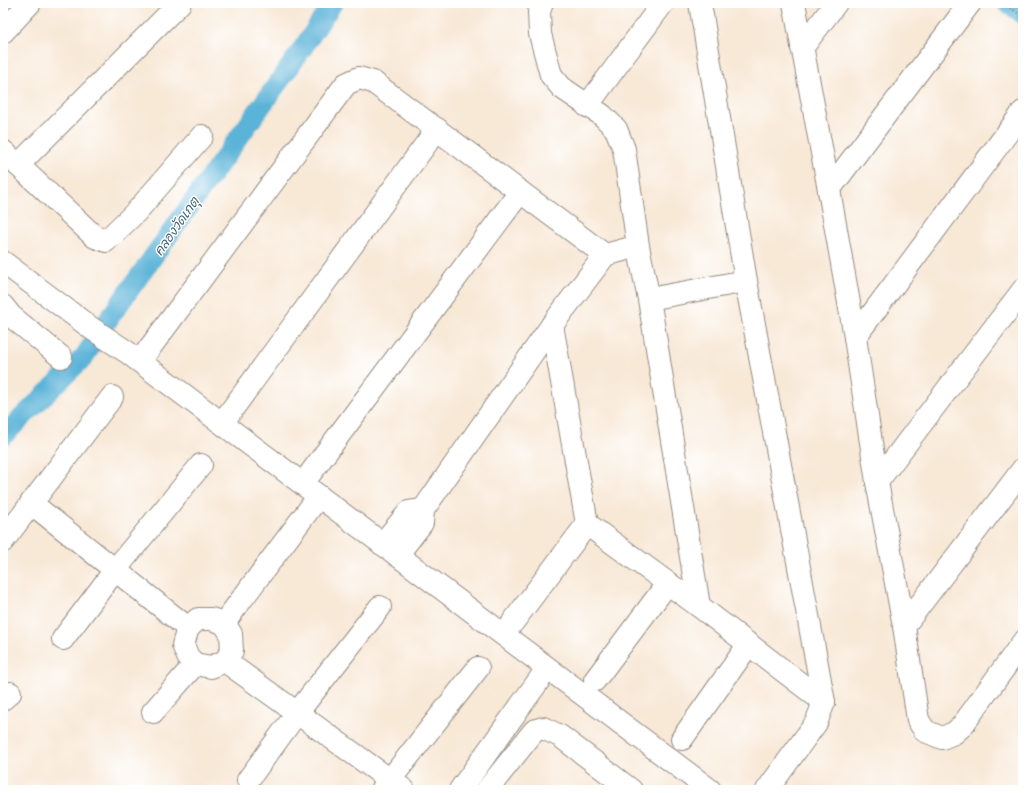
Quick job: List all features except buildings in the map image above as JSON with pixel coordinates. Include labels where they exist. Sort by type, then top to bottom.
[{"type":"street","points":[[3,32],[30,3]]},
{"type":"street","points":[[180,3],[10,158],[95,237],[106,241],[129,219],[202,136]]},
{"type":"street","points":[[542,3],[539,12],[540,34],[551,75],[562,88],[602,116],[616,129],[624,149],[638,246],[649,298],[699,606]]},
{"type":"street","points":[[586,106],[663,3]]},
{"type":"street","points":[[700,3],[746,281],[824,702],[816,723],[767,790]]},
{"type":"street","points":[[794,3],[855,337],[877,482],[904,626],[918,720],[925,731],[942,738],[954,733],[962,726],[1023,642]]},
{"type":"street","points":[[802,48],[836,3]]},
{"type":"street","points":[[829,190],[970,3]]},
{"type":"street","points":[[136,353],[346,84],[359,78],[372,82],[605,255]]},
{"type":"street","points":[[855,337],[1023,112]]},
{"type":"street","points":[[228,414],[437,130]]},
{"type":"street","points":[[310,474],[520,192]]},
{"type":"street","points":[[390,550],[409,512],[423,510],[552,325],[605,255],[638,246]]},
{"type":"street","points":[[3,263],[91,328],[136,353],[319,496],[547,669],[710,790]]},
{"type":"street","points":[[649,298],[746,281]]},
{"type":"street","points":[[877,482],[1023,290]]},
{"type":"street","points":[[3,306],[11,316],[61,357]]},
{"type":"street","points":[[552,325],[586,524],[699,606],[824,702]]},
{"type":"street","points":[[3,541],[112,397]]},
{"type":"street","points":[[63,639],[115,570],[201,464]]},
{"type":"street","points":[[904,626],[1023,469]]},
{"type":"street","points":[[224,623],[319,496]]},
{"type":"street","points":[[31,503],[188,628]]},
{"type":"street","points":[[512,622],[586,524]]},
{"type":"street","points":[[595,680],[668,583]]},
{"type":"street","points":[[248,780],[297,713],[380,607]]},
{"type":"street","points":[[198,619],[211,619],[224,623],[231,634],[232,651],[225,661],[211,667],[195,664],[188,657],[183,645],[188,628],[198,619]]},
{"type":"street","points":[[682,739],[749,644]]},
{"type":"street","points":[[225,661],[297,713],[392,787],[478,668]]},
{"type":"street","points":[[153,712],[195,664]]},
{"type":"street","points":[[460,790],[547,669]]},
{"type":"street","points":[[487,790],[534,731],[543,728],[560,736],[631,790]]},
{"type":"path","points":[[1004,3],[1023,17]]},
{"type":"waterway","name":"คลองวัดเกตุ","points":[[3,436],[84,357],[110,317],[298,55],[333,3]]},
{"type":"waterway","points":[[1007,3],[1023,14]]}]
